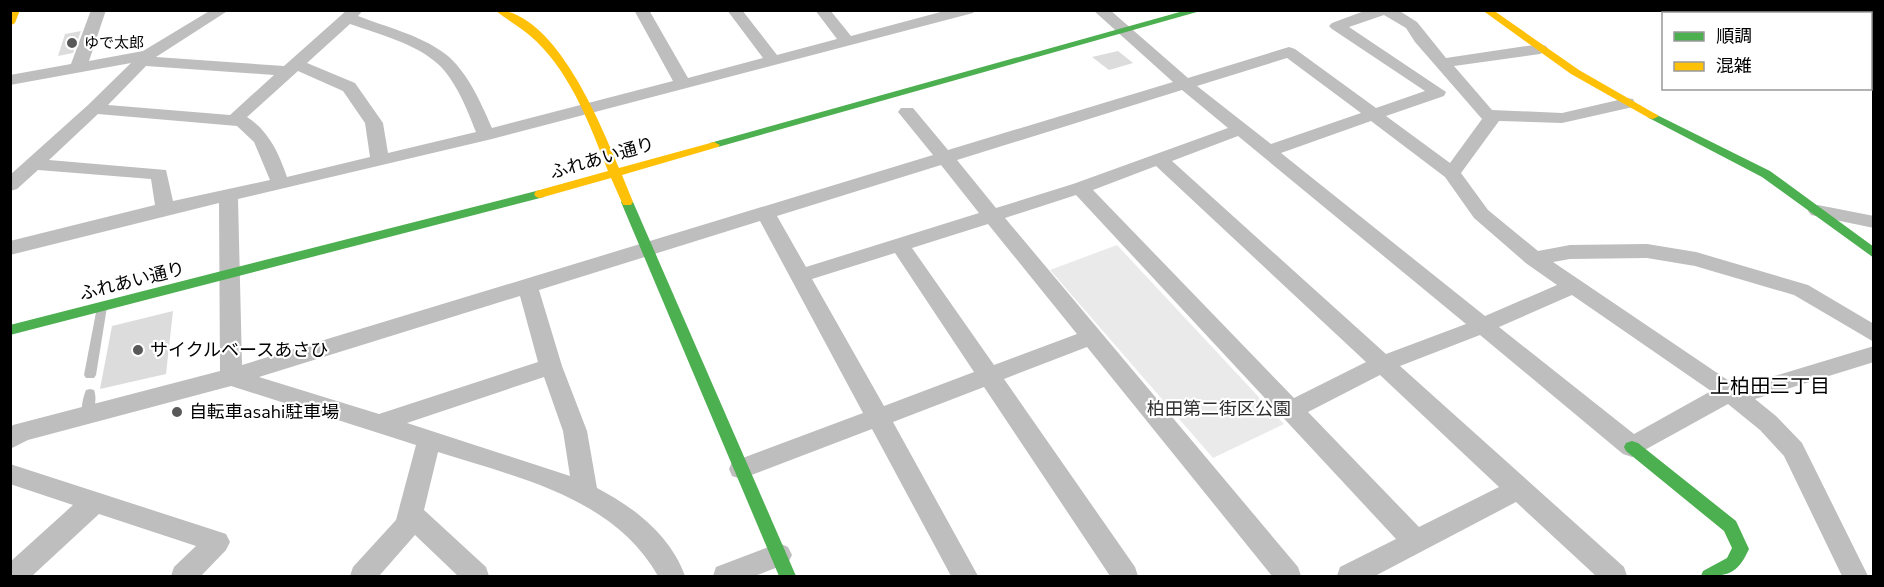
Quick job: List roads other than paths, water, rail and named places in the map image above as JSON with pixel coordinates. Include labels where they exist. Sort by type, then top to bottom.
[{"type":"main road","points":[[10,23],[15,10]]},
{"type":"main road","name":"ふれあい通り","points":[[10,330],[463,215],[1200,10]]},
{"type":"main road","points":[[1486,10],[1540,49],[1627,103],[1766,174],[1874,254]]},
{"type":"main road","points":[[500,11],[530,30],[554,51],[562,61],[587,109],[783,566]]},
{"type":"main road","points":[[1632,447],[1730,526],[1741,549],[1733,563],[1709,576]]},
{"type":"street","points":[[78,68],[99,10]]},
{"type":"street","points":[[10,185],[94,109],[145,58],[222,10]]},
{"type":"street","points":[[641,10],[683,84]]},
{"type":"street","points":[[734,10],[773,61]]},
{"type":"street","points":[[822,10],[847,41]]},
{"type":"street","points":[[10,248],[165,209],[486,135],[847,41],[926,15],[968,10]]},
{"type":"street","points":[[1100,10],[1186,85],[1632,447],[1731,394],[1874,354]]},
{"type":"street","points":[[1269,151],[1438,92],[1337,26],[1384,10],[1412,25],[1421,39],[1491,119],[1452,173]]},
{"type":"street","points":[[234,120],[352,14],[440,57],[473,102],[486,135]]},
{"type":"street","points":[[1442,63],[1540,49]]},
{"type":"street","points":[[10,441],[21,432],[89,404],[231,377],[1289,52],[1452,173],[1481,214],[1534,259],[1731,394],[1768,423],[1793,450],[1855,576]]},
{"type":"street","points":[[10,80],[145,58],[292,68],[349,87],[374,123],[380,161]]},
{"type":"street","points":[[1489,115],[1562,118],[1627,103]]},
{"type":"street","points":[[94,109],[242,121],[252,127],[265,145],[281,184]]},
{"type":"street","points":[[907,112],[1288,576]]},
{"type":"street","points":[[800,276],[1080,188],[1242,129]]},
{"type":"street","points":[[1160,160],[1614,576]]},
{"type":"street","points":[[34,164],[159,174],[165,209]]},
{"type":"street","points":[[1080,188],[1416,542]]},
{"type":"street","points":[[228,196],[231,377]]},
{"type":"street","points":[[1818,211],[1874,222]]},
{"type":"street","points":[[766,214],[965,576]]},
{"type":"street","points":[[899,244],[1125,576]]},
{"type":"street","points":[[1534,259],[1570,252],[1647,251],[1696,259],[1801,290],[1874,334]]},
{"type":"street","points":[[1291,410],[1383,364],[1482,326],[1573,285]]},
{"type":"street","points":[[528,287],[550,366],[575,431],[585,492]]},
{"type":"street","points":[[741,469],[1092,337]]},
{"type":"street","points":[[378,424],[550,366]]},
{"type":"street","points":[[231,377],[543,476],[585,492],[629,521],[660,552],[672,576]]},
{"type":"street","points":[[363,576],[408,525],[429,441]]},
{"type":"street","points":[[10,474],[217,542],[184,576]]},
{"type":"street","points":[[1350,576],[1518,489]]},
{"type":"street","points":[[14,576],[94,502]]},
{"type":"street","points":[[411,514],[476,576]]},
{"type":"street","points":[[726,576],[783,566]]},
{"type":"lane","points":[[90,375],[102,307]]},
{"type":"place","name":"ゆで太郎","points":[[72,43]]},
{"type":"place","name":"サイクルベースあさひ","points":[[138,350]]},
{"type":"place","name":"自転車asahi駐車場","points":[[177,412]]},
{"type":"district","name":"上柏田三丁目","points":[[1770,386]]},
{"type":"park label","name":"柏田第二街区公園","points":[[1219,409]]}]
